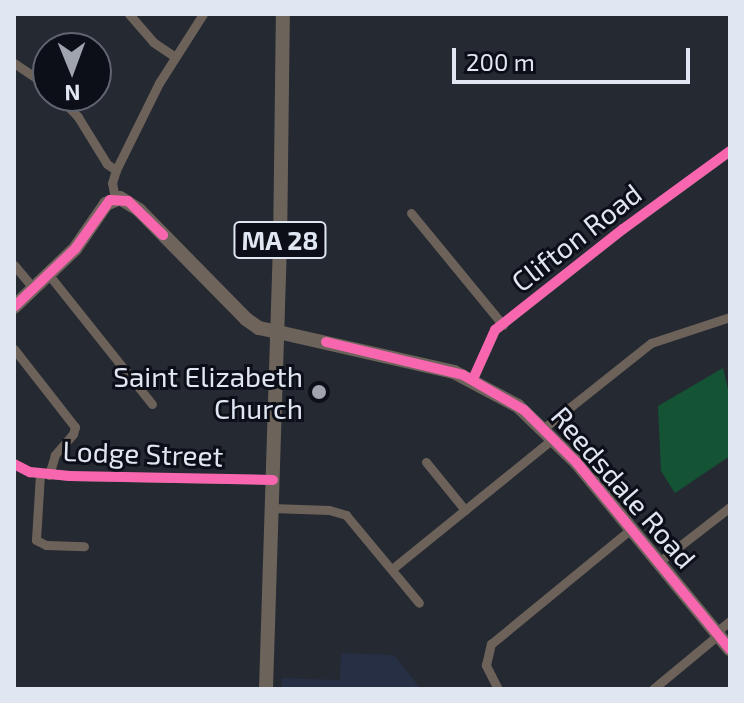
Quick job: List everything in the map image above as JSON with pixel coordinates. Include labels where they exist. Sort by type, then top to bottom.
[{"type":"main road","name":"MA 28","points":[[278,332],[283,14]]},
{"type":"main road","name":"Reedsdale Road","points":[[278,332],[431,365],[473,379],[512,402],[549,433],[730,649]]},
{"type":"main road","points":[[266,689],[278,332]]},
{"type":"street","points":[[129,14],[153,42],[174,56]]},
{"type":"street","points":[[14,307],[75,249],[106,204],[115,198],[112,183],[116,170],[174,56],[203,14]]},
{"type":"street","points":[[14,63],[32,75]]},
{"type":"street","points":[[73,112],[107,164],[116,170]]},
{"type":"street","name":"Clifton Road","points":[[473,379],[489,338],[503,325],[730,151]]},
{"type":"street","name":"Reedsdale Road","points":[[115,198],[125,199],[136,207],[246,319],[259,328],[278,332]]},
{"type":"street","points":[[411,213],[503,325]]},
{"type":"street","points":[[14,265],[34,289]]},
{"type":"street","points":[[49,275],[152,404]]},
{"type":"street","points":[[392,569],[465,510],[651,343],[730,317]]},
{"type":"street","points":[[14,349],[75,427],[45,474],[36,540],[46,545],[84,546]]},
{"type":"street","points":[[426,462],[465,510]]},
{"type":"street","name":"Lodge Street","points":[[14,464],[45,474],[273,480]]},
{"type":"street","points":[[659,562],[730,507]]},
{"type":"street","points":[[272,508],[329,510],[346,515],[419,603]]},
{"type":"street","points":[[498,689],[486,665],[491,644],[631,529]]},
{"type":"street","points":[[653,689],[730,621]]},
{"type":"shaded area","points":[[341,653],[394,655],[421,689],[282,689],[282,678],[340,680]]},
{"type":"green space","points":[[723,368],[730,398],[730,456],[675,493],[661,471],[658,406]]},
{"type":"cycle path","points":[[473,379],[495,330],[623,229],[730,151]]},
{"type":"cycle path","points":[[14,307],[75,249],[110,200],[128,201],[163,235]]},
{"type":"cycle path","points":[[326,342],[463,375],[524,410],[577,463],[730,649]]},
{"type":"cycle path","points":[[14,464],[30,472],[70,476],[273,480]]},
{"type":"place","name":"Saint Elizabeth Church","points":[[319,392]]}]
